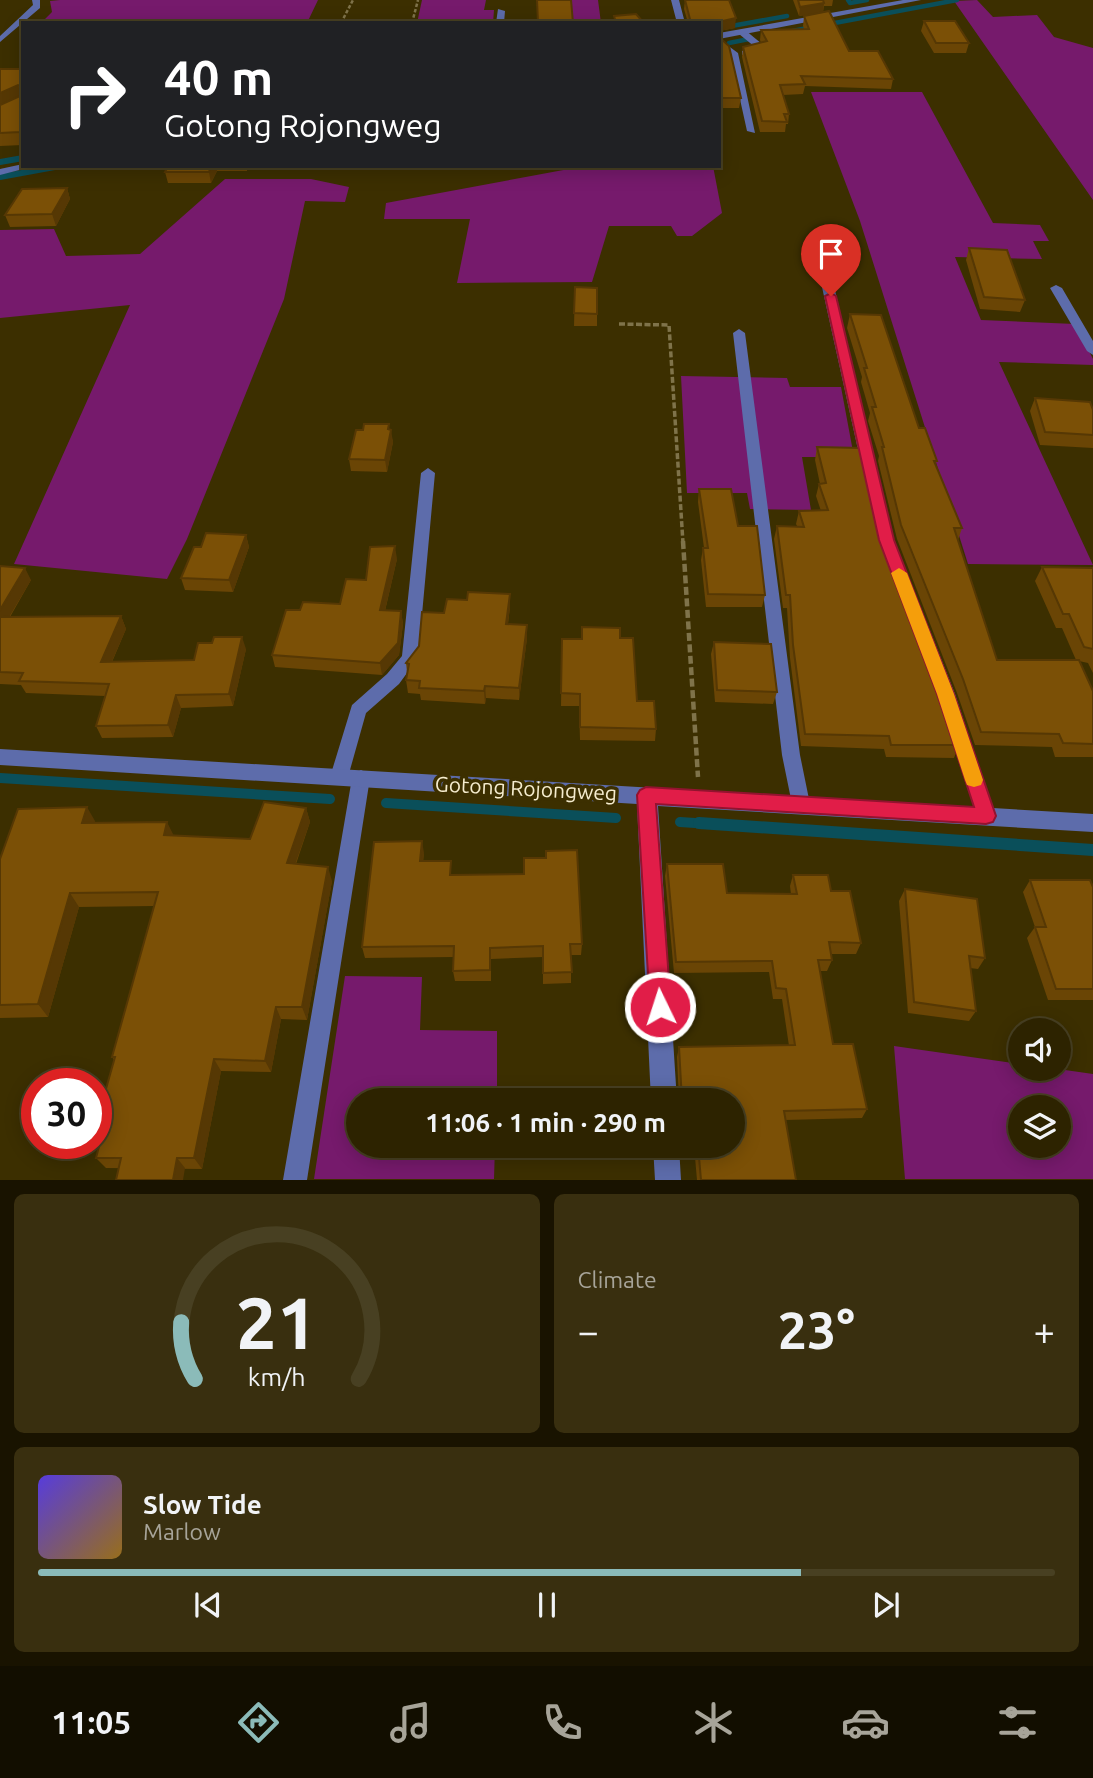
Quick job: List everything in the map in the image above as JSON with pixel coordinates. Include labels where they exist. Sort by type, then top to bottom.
[{"type":"street","points":[[721,37],[917,0]]},
{"type":"street","points":[[0,172],[21,168]]},
{"type":"street","name":"Gotong Rojongweg","points":[[0,757],[1093,823]]},
{"type":"street","points":[[646,795],[663,1088]]},
{"type":"street","points":[[667,1158],[668,1180]]},
{"type":"lane","points":[[23,21],[37,6],[36,0]]},
{"type":"lane","points":[[675,0],[680,21]]},
{"type":"lane","points":[[500,21],[501,11]]},
{"type":"lane","points":[[0,40],[21,23]]},
{"type":"lane","points":[[734,53],[759,50],[757,43],[742,32]]},
{"type":"lane","points":[[721,38],[734,53],[752,131]]},
{"type":"lane","points":[[824,269],[886,540],[946,694],[986,816]]},
{"type":"lane","points":[[1056,288],[1093,351]]},
{"type":"lane","points":[[739,333],[791,755],[801,804]]},
{"type":"lane","points":[[338,776],[358,710],[393,679],[410,658],[428,472]]},
{"type":"lane","points":[[295,1180],[361,778]]},
{"type":"path","points":[[342,21],[353,0]]},
{"type":"path","points":[[413,21],[418,0]]},
{"type":"path","points":[[619,324],[669,325],[699,799]]},
{"type":"shaded area","points":[[318,0],[308,21],[43,21],[52,12],[50,1]]},
{"type":"shaded area","points":[[422,0],[486,0],[484,10],[494,10],[493,21],[417,21]]},
{"type":"shaded area","points":[[539,0],[598,0],[601,21],[538,21]]},
{"type":"shaded area","points":[[977,0],[993,17],[1037,15],[1054,37],[1093,48],[1093,200],[954,1]]},
{"type":"shaded area","points":[[811,92],[922,92],[993,223],[1040,225],[1049,241],[1033,241],[1042,259],[955,257],[981,320],[1075,324],[1093,359],[1093,365],[999,362],[1093,565],[968,564],[860,221]]},
{"type":"shaded area","points":[[574,168],[713,168],[722,213],[692,236],[677,236],[671,226],[609,226],[592,282],[457,283],[470,219],[384,219],[386,203]]},
{"type":"shaded area","points":[[225,179],[311,179],[349,187],[345,202],[305,201],[284,299],[187,539],[167,579],[14,564],[130,305],[0,318],[0,230],[54,229],[66,256],[140,254]]},
{"type":"shaded area","points":[[681,376],[787,378],[790,387],[841,387],[854,457],[802,457],[811,510],[750,509],[747,493],[687,493]]},
{"type":"shaded area","points":[[345,976],[422,977],[420,1030],[497,1031],[497,1088],[346,1088],[346,1158],[495,1158],[494,1179],[314,1179]]},
{"type":"shaded area","points":[[894,1046],[1008,1062],[1008,1081],[1071,1081],[1071,1071],[1093,1074],[1093,1179],[905,1179]]},
{"type":"building","points":[[537,0],[571,0],[573,21],[538,21]]},
{"type":"building","points":[[685,0],[729,0],[736,18],[721,21],[690,21]]},
{"type":"building","points":[[798,0],[823,0],[824,3],[800,7]]},
{"type":"building","points":[[829,11],[849,51],[878,51],[893,79],[801,76],[805,84],[780,85],[789,114],[784,114],[787,122],[762,121],[743,47],[767,41],[761,30],[809,29],[804,16]]},
{"type":"building","points":[[636,14],[642,21],[615,21],[614,16]]},
{"type":"building","points":[[924,21],[955,21],[969,43],[936,43]]},
{"type":"building","points":[[721,39],[729,46],[741,98],[721,98]]},
{"type":"building","points":[[0,69],[21,69],[21,86],[18,85],[0,93]]},
{"type":"building","points":[[21,92],[21,131],[0,133],[0,105],[20,96]]},
{"type":"building","points":[[167,168],[210,168],[209,172],[165,172]]},
{"type":"building","points":[[67,188],[52,214],[5,215],[22,189]]},
{"type":"building","points":[[969,248],[1007,250],[1025,300],[984,297]]},
{"type":"building","points":[[575,287],[597,288],[597,314],[574,313]]},
{"type":"building","points":[[850,314],[881,315],[919,428],[925,428],[937,461],[934,461],[962,528],[954,528],[997,660],[1079,660],[1093,691],[1093,744],[1063,743],[1059,734],[981,732],[963,679],[901,525],[884,447],[872,407],[876,407],[864,368],[867,368]]},
{"type":"building","points":[[1035,398],[1090,402],[1093,410],[1093,435],[1045,432]]},
{"type":"building","points":[[364,424],[389,424],[388,429],[391,430],[385,460],[349,459],[356,430],[363,430]]},
{"type":"building","points":[[817,447],[861,448],[879,528],[940,682],[959,745],[891,745],[889,736],[805,734],[793,645],[790,595],[786,595],[777,526],[804,527],[799,511],[828,510],[819,484],[826,483]]},
{"type":"building","points":[[699,489],[731,489],[738,526],[757,526],[765,595],[708,594],[703,548],[708,548]]},
{"type":"building","points":[[206,533],[246,535],[229,580],[181,578],[194,547],[201,547]]},
{"type":"building","points":[[395,546],[380,610],[401,611],[398,643],[380,663],[272,655],[286,610],[300,610],[303,602],[340,604],[346,579],[366,580],[370,547]]},
{"type":"building","points":[[0,566],[25,568],[0,610]]},
{"type":"building","points":[[1042,567],[1093,568],[1093,649],[1084,647],[1069,614],[1063,614]]},
{"type":"building","points":[[468,592],[510,594],[506,624],[527,625],[519,688],[485,686],[484,691],[419,688],[420,681],[406,680],[409,664],[406,663],[419,646],[422,612],[444,613],[447,599],[467,600]]},
{"type":"building","points":[[121,616],[101,662],[194,660],[198,643],[212,643],[214,637],[242,637],[229,694],[176,695],[168,725],[96,726],[109,684],[19,681],[23,673],[0,672],[0,617]]},
{"type":"building","points":[[582,627],[620,628],[620,638],[633,638],[637,701],[654,701],[656,729],[580,727],[580,694],[561,693],[562,639],[582,639]]},
{"type":"building","points":[[714,642],[771,644],[777,692],[717,690]]},
{"type":"building","points":[[264,802],[306,808],[287,863],[328,867],[302,1007],[276,1007],[265,1061],[214,1059],[194,1158],[177,1158],[173,1180],[116,1180],[121,1158],[112,1158],[112,1068],[115,1057],[112,1057],[158,892],[70,893],[38,1004],[0,1005],[0,859],[18,809],[87,807],[82,823],[167,822],[164,835],[250,839]]},
{"type":"building","points":[[422,841],[420,861],[451,861],[450,875],[524,874],[524,858],[546,858],[546,851],[577,850],[582,944],[570,944],[572,972],[543,973],[543,946],[490,948],[490,970],[453,971],[454,946],[362,947],[374,842]]},
{"type":"building","points":[[667,864],[723,864],[727,893],[797,894],[793,875],[828,875],[831,891],[850,891],[861,943],[829,942],[832,960],[818,960],[833,1044],[853,1044],[867,1109],[784,1111],[796,1180],[701,1180],[699,1158],[745,1158],[745,1088],[681,1088],[679,1047],[795,1045],[786,989],[776,988],[772,961],[676,962]]},
{"type":"building","points":[[1030,880],[1090,880],[1093,887],[1093,989],[1056,989],[1035,927],[1046,927]]},
{"type":"building","points":[[905,889],[977,899],[985,958],[969,956],[976,1011],[914,1002]]},
{"type":"waterway","points":[[848,0],[850,3],[867,0]]},
{"type":"waterway","points":[[792,31],[957,0]]},
{"type":"waterway","points":[[726,27],[787,16]]},
{"type":"waterway","points":[[729,43],[749,39]]},
{"type":"waterway","points":[[0,162],[21,158]]},
{"type":"waterway","points":[[0,177],[49,168]]},
{"type":"waterway","points":[[0,778],[330,799]]},
{"type":"waterway","points":[[386,803],[616,818]]},
{"type":"waterway","points":[[680,822],[725,825]]},
{"type":"waterway","points":[[699,823],[1093,850]]},
{"type":"slow traffic","points":[[899,573],[946,694],[974,780]]},
{"type":"route","points":[[660,1007],[646,795],[986,816],[946,694],[886,540],[831,296]]}]
